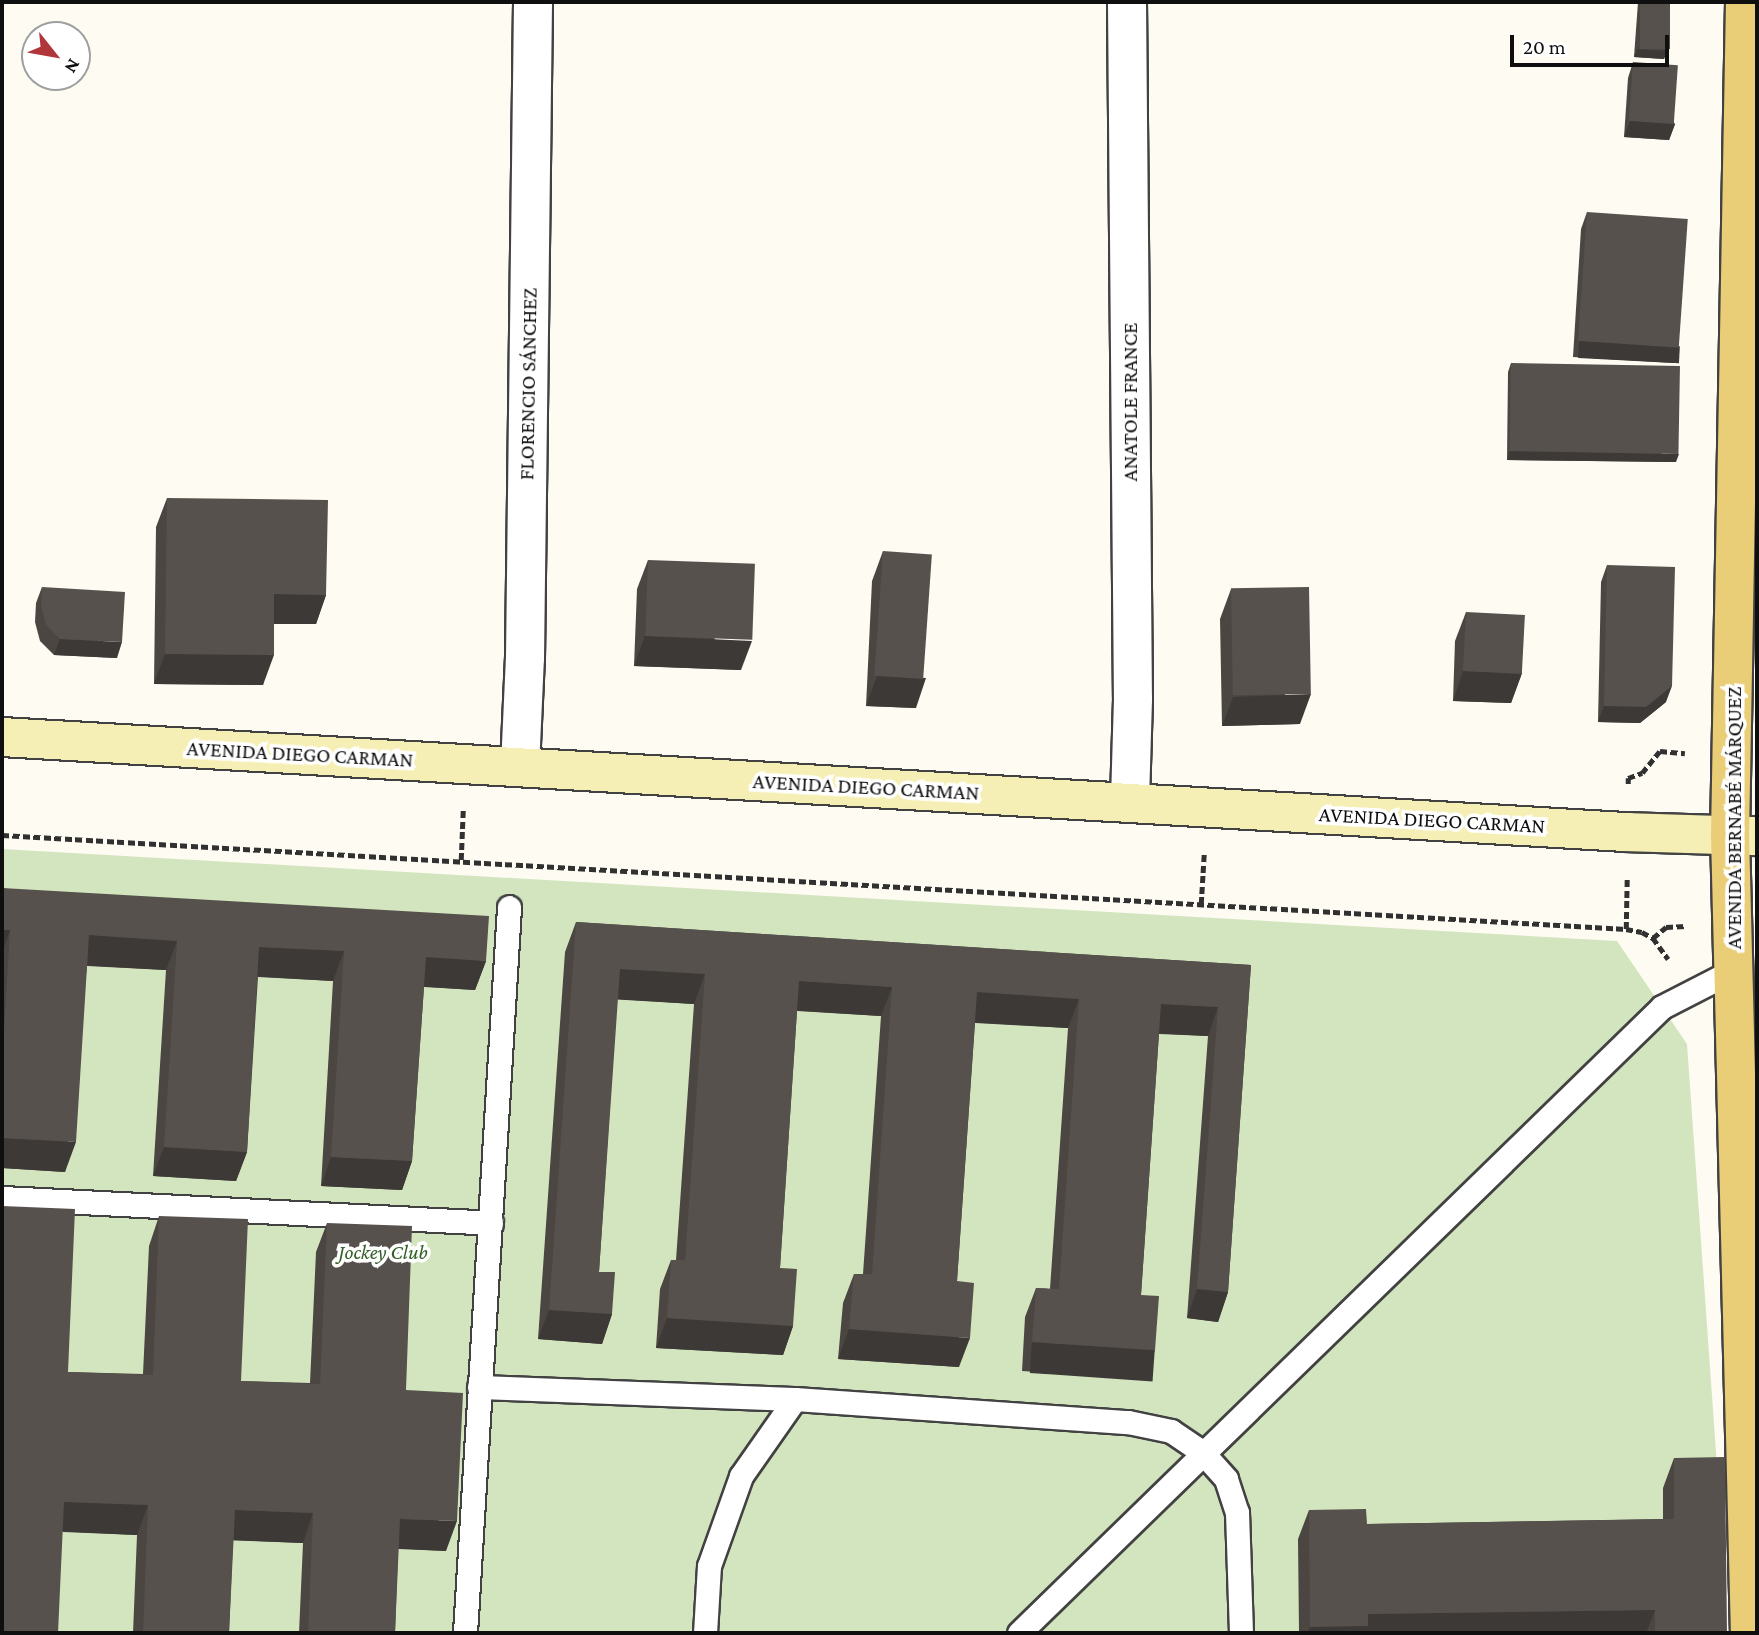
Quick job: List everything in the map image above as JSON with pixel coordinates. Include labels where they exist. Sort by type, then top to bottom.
[{"type":"main road","name":"AVENIDA BERNABÉ MÁRQUEZ","points":[[1745,2],[1744,835],[1734,970],[1750,1633]]},
{"type":"main road","name":"AVENIDA DIEGO CARMAN","points":[[2,737],[1614,831],[1744,835]]},
{"type":"street","name":"FLORENCIO SÁNCHEZ","points":[[520,767],[525,658],[533,2]]},
{"type":"street","name":"ANATOLE FRANCE","points":[[1127,2],[1133,699],[1130,803]]},
{"type":"lane","points":[[465,1633],[509,907]]},
{"type":"lane","points":[[1018,1633],[1202,1452],[1479,1188],[1662,1007],[1734,970]]},
{"type":"lane","points":[[2,1198],[491,1223]]},
{"type":"lane","points":[[479,1387],[795,1399],[1129,1422],[1171,1432],[1202,1452],[1226,1479],[1237,1512],[1241,1633]]},
{"type":"lane","points":[[705,1633],[709,1566],[741,1476],[795,1399]]},
{"type":"path","points":[[2,835],[1626,929],[1642,932],[1660,945],[1685,995]]},
{"type":"green space","name":"Jockey Club","points":[[2,849],[1617,941],[1687,1044],[1717,1466],[1719,1633],[2,1633]]},
{"type":"building","points":[[1640,2],[1670,2],[1670,49],[1640,49]]},
{"type":"building","points":[[1633,62],[1678,65],[1674,124],[1629,121]]},
{"type":"building","points":[[1587,212],[1688,219],[1679,348],[1578,341]]},
{"type":"building","points":[[1511,363],[1680,366],[1678,454],[1509,451]]},
{"type":"building","points":[[167,498],[328,500],[326,595],[274,594],[274,655],[165,654]]},
{"type":"building","points":[[883,551],[932,554],[923,679],[874,676]]},
{"type":"building","points":[[648,560],[755,564],[752,640],[645,636]]},
{"type":"building","points":[[1607,565],[1675,567],[1672,686],[1646,707],[1604,706]]},
{"type":"building","points":[[42,587],[125,592],[122,642],[60,639],[46,625],[41,606]]},
{"type":"building","points":[[1309,587],[1311,694],[1233,695],[1231,588]]},
{"type":"building","points":[[1466,612],[1525,615],[1522,674],[1463,671]]},
{"type":"building","points":[[2,888],[489,916],[486,961],[426,957],[412,1161],[331,1157],[344,951],[259,947],[247,1152],[164,1147],[177,941],[89,935],[76,1142],[2,1138],[2,1064],[10,930],[2,930]]},
{"type":"building","points":[[576,922],[1251,965],[1228,1292],[1197,1289],[1218,1007],[1161,1004],[1141,1295],[1159,1296],[1155,1350],[1032,1342],[1036,1288],[1059,1289],[1079,999],[977,992],[957,1281],[974,1283],[970,1338],[849,1329],[854,1274],[872,1274],[892,987],[799,981],[780,1268],[797,1269],[793,1326],[667,1318],[671,1260],[685,1260],[705,974],[620,969],[599,1272],[615,1272],[612,1314],[549,1310]]},
{"type":"building","points":[[2,1206],[75,1209],[68,1372],[153,1375],[159,1216],[248,1219],[241,1381],[320,1384],[327,1223],[412,1226],[406,1390],[463,1393],[457,1521],[400,1519],[395,1633],[308,1633],[313,1513],[235,1510],[229,1633],[143,1633],[148,1505],[64,1502],[58,1633],[2,1633]]},
{"type":"building","points":[[1725,1457],[1727,1633],[1655,1633],[1655,1610],[1368,1614],[1368,1626],[1310,1627],[1309,1510],[1366,1509],[1367,1524],[1674,1519],[1674,1458]]}]
